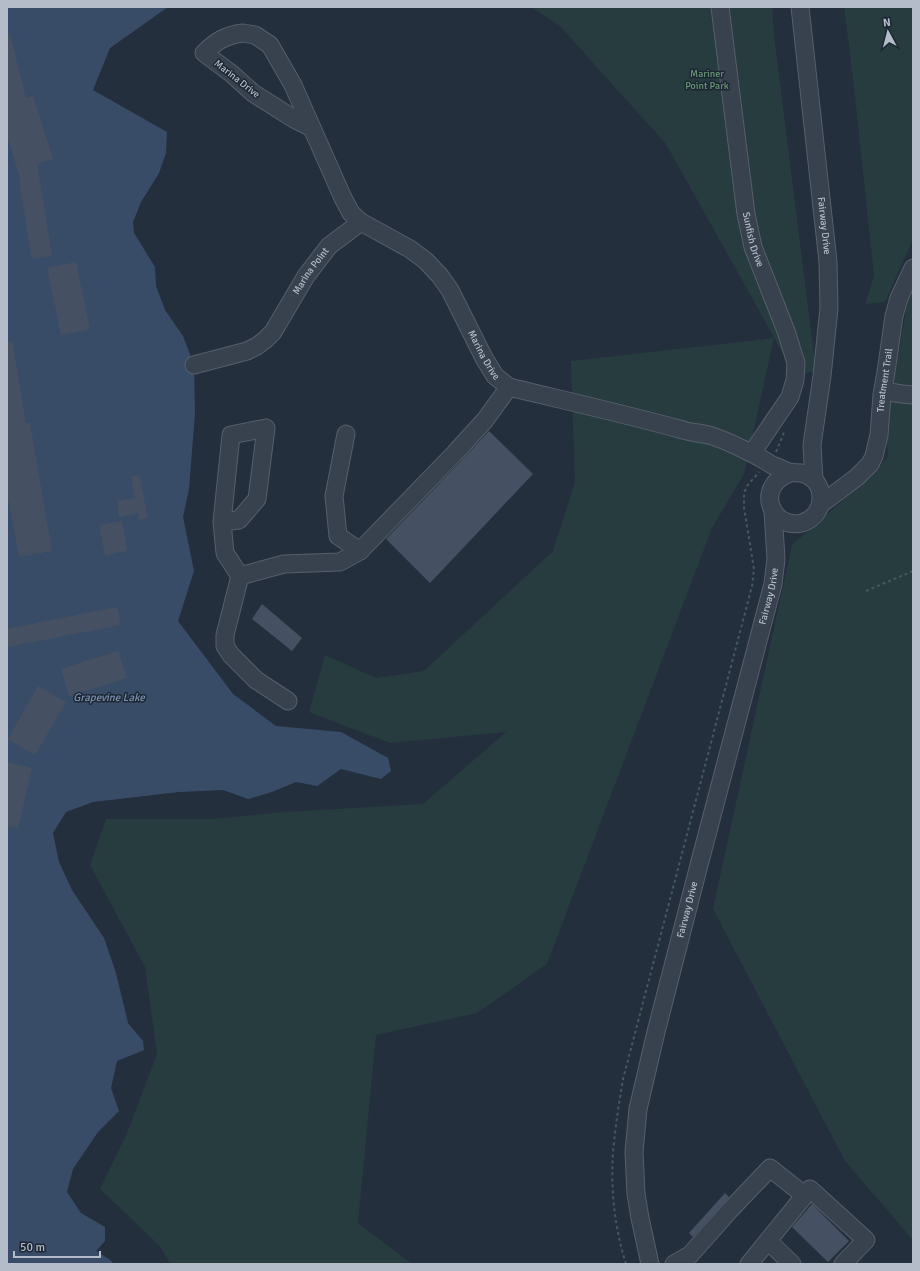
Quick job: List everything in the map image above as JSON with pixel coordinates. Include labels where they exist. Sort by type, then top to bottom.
[{"type":"street","name":"Sunfish Drive","points":[[720,7],[746,214],[753,247],[786,331],[796,363],[795,380],[790,397],[752,453]]},
{"type":"street","name":"Fairway Drive","points":[[650,1264],[636,1194],[634,1152],[638,1109],[654,1040],[771,591],[776,559],[773,511],[770,494],[772,486],[784,475],[794,472],[810,454],[822,376],[829,308],[828,262],[800,7]]},
{"type":"street","name":"Marina Drive","points":[[312,128],[294,119],[253,93],[232,74],[204,53],[220,39],[243,33],[255,35],[270,45],[293,84],[351,213],[361,222],[410,249],[426,261],[440,276],[450,290],[484,358],[495,376],[509,388],[643,418],[712,436],[752,453],[765,466],[794,472]]},
{"type":"street","name":"Marina Point","points":[[194,365],[247,351],[257,346],[273,332],[306,276],[328,246],[361,222]]},
{"type":"street","name":"Treatment Trail","points":[[820,504],[847,485],[864,470],[874,456],[879,435],[883,391],[896,307],[913,268]]},
{"type":"street","points":[[240,576],[284,564],[340,562],[360,551],[455,454],[485,420],[509,388]]},
{"type":"street","points":[[883,391],[913,395]]},
{"type":"street","points":[[222,522],[239,520],[257,499],[266,428],[231,435],[222,522],[224,553],[240,576],[225,635],[225,646],[231,655],[256,680],[288,701]]},
{"type":"street","points":[[346,434],[334,496],[338,536],[360,551]]},
{"type":"street","name":"Fairway Drive","points":[[776,559],[784,540],[791,531],[801,523],[807,521],[818,511],[822,498],[816,482],[812,445]]},
{"type":"street","points":[[765,466],[770,494]]},
{"type":"street","points":[[794,472],[804,473],[816,482],[838,486],[847,485]]},
{"type":"street","points":[[773,511],[787,522],[794,524],[801,523]]},
{"type":"street","points":[[674,1264],[690,1256],[730,1210],[770,1168],[804,1195]]},
{"type":"street","points":[[749,1264],[810,1189],[866,1240],[843,1264]]},
{"type":"street","points":[[768,1241],[792,1264]]},
{"type":"path","points":[[626,1264],[615,1216],[612,1175],[614,1134],[623,1079],[752,586],[754,569],[744,508],[746,487],[774,455],[785,433],[785,424],[780,413]]},
{"type":"path","points":[[866,591],[913,571]]},
{"type":"green space","name":"Mariner Point Park","points":[[531,7],[772,7],[774,35],[816,371],[795,375],[666,144],[560,26]]},
{"type":"green space","points":[[844,7],[913,7],[913,239],[885,302],[865,304],[874,276]]},
{"type":"green space","points":[[913,290],[913,1240],[845,1161],[713,909],[792,545],[839,504],[888,457],[886,431],[907,303]]},
{"type":"green space","points":[[774,338],[744,474],[712,528],[547,964],[477,1013],[376,1035],[358,1223],[412,1264],[170,1264],[160,1246],[100,1189],[127,1133],[157,1054],[145,967],[90,865],[106,819],[212,819],[284,812],[423,804],[506,732],[390,743],[309,712],[325,655],[376,678],[424,671],[553,551],[575,482],[571,361]]},
{"type":"water","name":"Grapevine Lake","points":[[7,7],[168,7],[110,48],[93,90],[167,132],[166,153],[159,173],[141,202],[133,222],[134,233],[155,267],[156,286],[165,310],[183,336],[194,365],[195,413],[189,489],[183,517],[194,571],[178,621],[233,694],[276,726],[341,732],[388,758],[391,771],[381,779],[341,769],[317,786],[296,782],[272,792],[248,799],[223,790],[179,792],[93,802],[66,812],[53,833],[59,862],[72,890],[104,938],[116,973],[128,1023],[143,1041],[144,1050],[117,1061],[111,1088],[119,1111],[98,1132],[73,1169],[67,1192],[81,1213],[105,1227],[105,1241],[96,1251],[114,1264],[7,1264]]},
{"type":"building","points":[[10,34],[26,98],[33,96],[53,159],[37,164],[52,256],[32,259],[19,180],[21,180],[7,136],[7,35]]},
{"type":"building","points":[[76,262],[90,329],[61,335],[47,268]]},
{"type":"building","points":[[12,341],[26,423],[30,423],[52,551],[19,557],[7,492],[7,342]]},
{"type":"building","points":[[489,431],[533,474],[430,583],[386,539]]},
{"type":"building","points":[[139,475],[148,518],[139,520],[138,513],[119,517],[117,501],[135,498],[131,477]]},
{"type":"building","points":[[122,521],[127,551],[105,555],[99,525]]},
{"type":"building","points":[[262,604],[302,638],[292,651],[252,619]]},
{"type":"building","points":[[117,607],[121,625],[7,647],[7,629]]},
{"type":"building","points":[[118,651],[127,678],[69,696],[61,669]]},
{"type":"building","points":[[38,686],[66,702],[35,755],[8,739]]},
{"type":"building","points":[[7,762],[32,768],[18,828],[7,826]]},
{"type":"building","points":[[725,1193],[729,1197],[693,1237],[689,1233]]},
{"type":"building","points":[[812,1204],[849,1241],[828,1262],[792,1227]]}]
